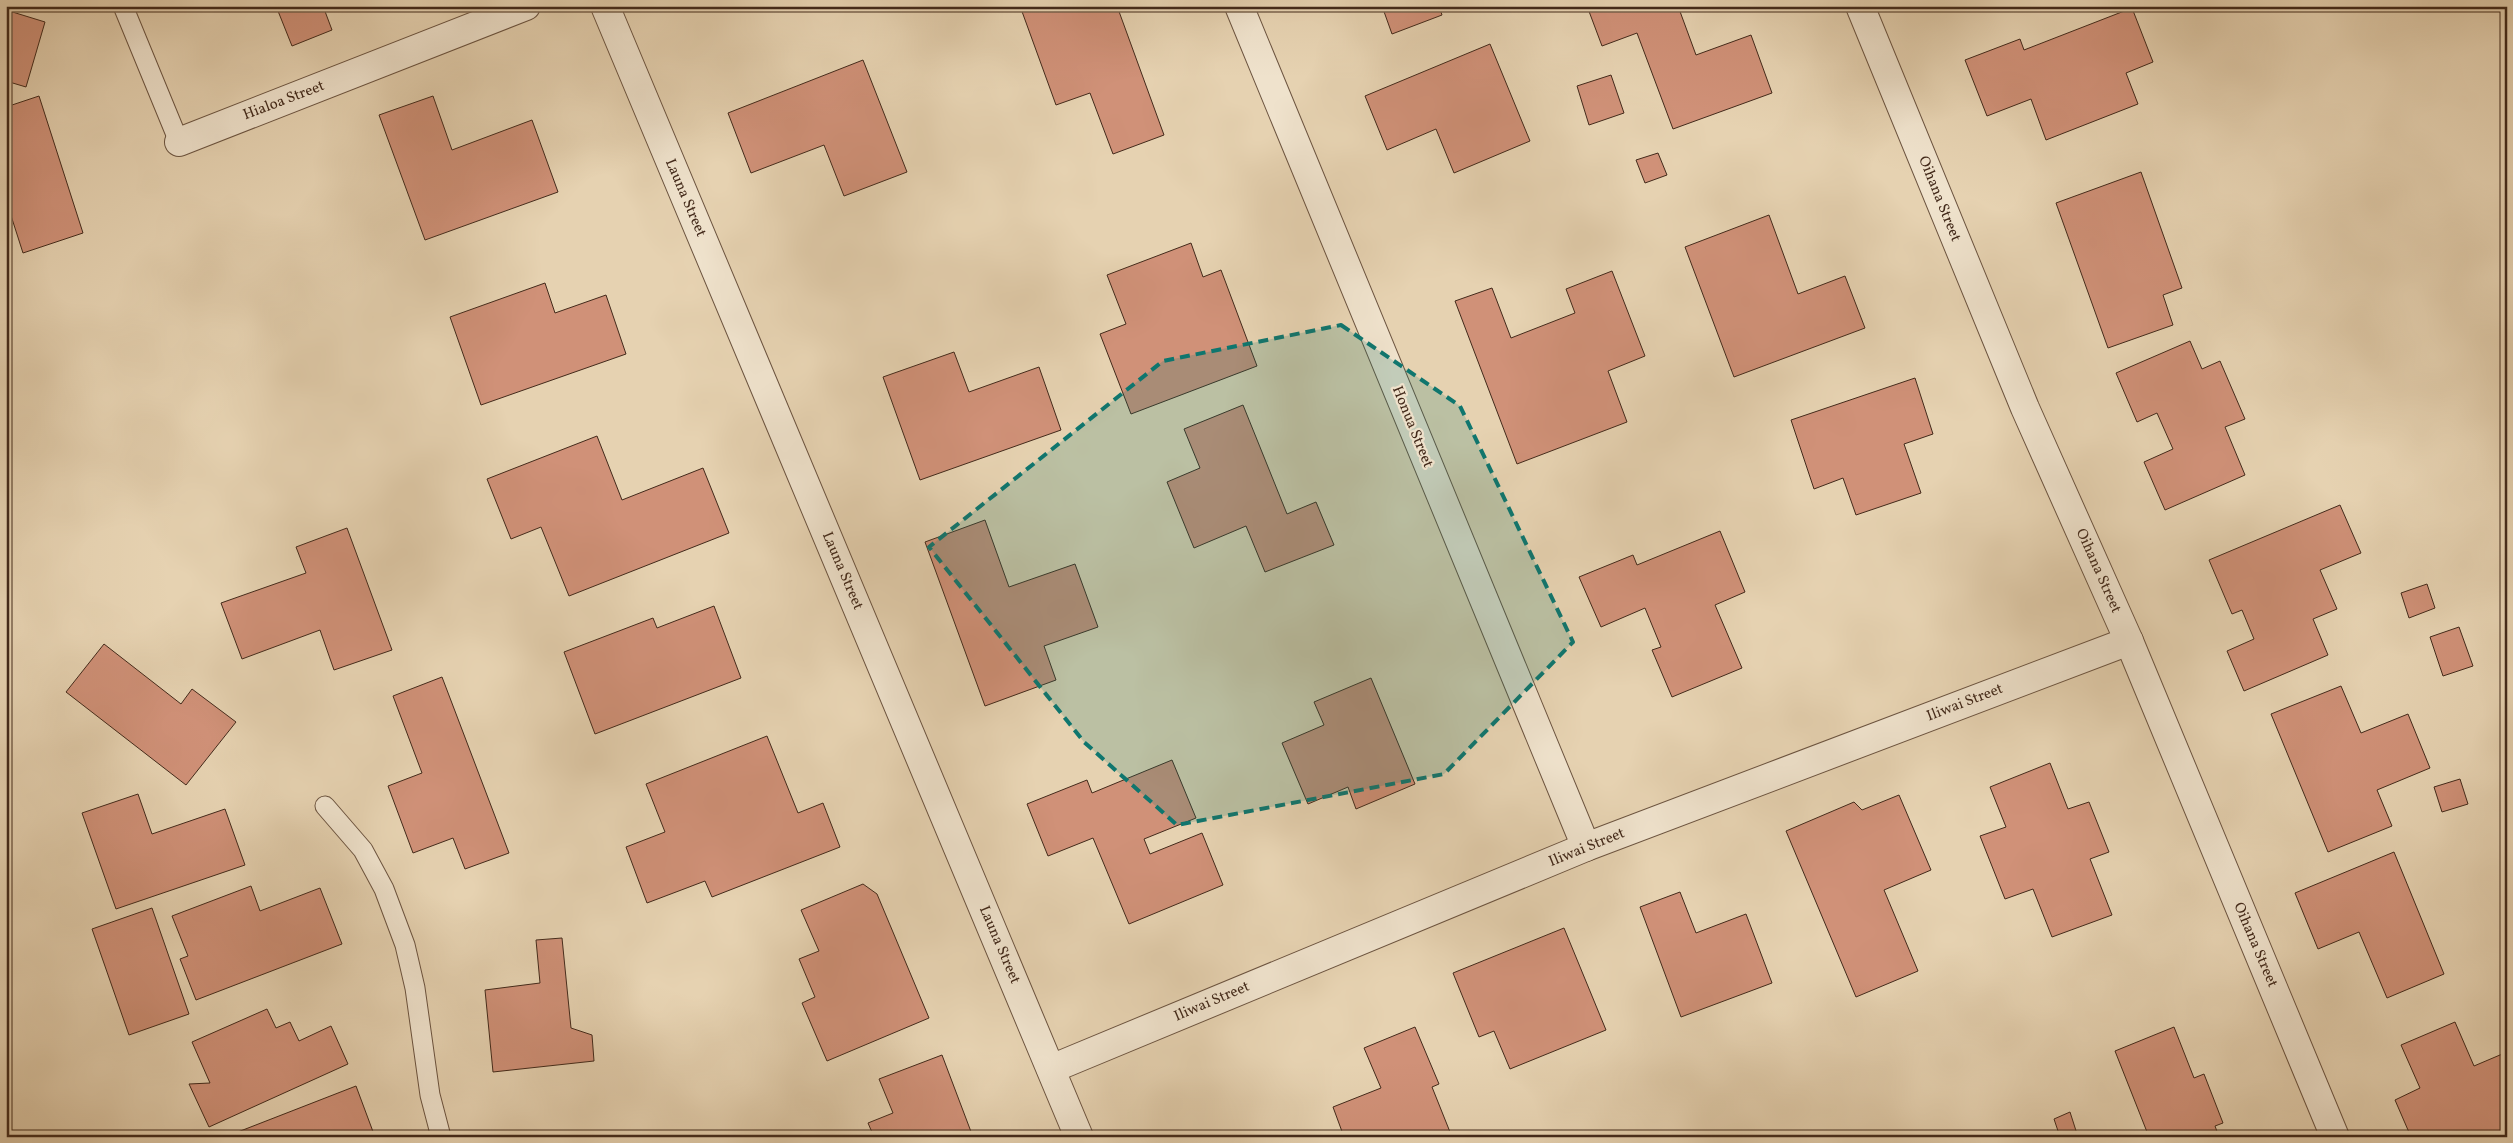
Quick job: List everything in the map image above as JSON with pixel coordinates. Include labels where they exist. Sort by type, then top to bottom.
[{"type":"street","name":"Hialoa Street","points":[[179,142],[526,6]]},
{"type":"street","name":"Launa Street","points":[[605,6],[1079,1137]]},
{"type":"street","name":"Honua Street","points":[[1239,6],[1586,847]]},
{"type":"street","name":"Oihana Street","points":[[1860,6],[2021,399],[2129,641],[2335,1137]]},
{"type":"street","name":"Iliwai Street","points":[[1051,1069],[1586,847],[2129,641]]},
{"type":"lane","name":"Hialoa Street","points":[[124,6],[179,142]]},
{"type":"lane","points":[[325,806],[363,850],[384,889],[406,945],[430,1095],[441,1137]]},
{"type":"highlighted area","points":[[1341,325],[1460,406],[1573,642],[1444,774],[1177,825],[1084,742],[929,547],[1163,361]]},
{"type":"building","points":[[276,6],[323,6],[332,30],[292,46]]},
{"type":"building","points":[[1020,6],[1117,6],[1164,135],[1113,154],[1090,93],[1056,105]]},
{"type":"building","points":[[1382,6],[1439,6],[1442,15],[1392,34]]},
{"type":"building","points":[[1587,6],[1678,6],[1696,55],[1751,35],[1772,93],[1673,129],[1637,33],[1602,46]]},
{"type":"building","points":[[2132,8],[2153,62],[2126,73],[2138,104],[2046,140],[2031,99],[1987,116],[1965,60],[2020,39],[2024,50]]},
{"type":"building","points":[[6,10],[45,22],[26,87],[6,81]]},
{"type":"building","points":[[1490,44],[1530,141],[1454,173],[1436,129],[1387,150],[1365,96]]},
{"type":"building","points":[[863,60],[907,172],[844,196],[824,145],[751,173],[728,113]]},
{"type":"building","points":[[1611,75],[1624,113],[1589,125],[1577,86]]},
{"type":"building","points":[[39,96],[83,233],[23,253],[6,200],[6,107]]},
{"type":"building","points":[[433,96],[452,150],[532,120],[558,192],[425,240],[379,115]]},
{"type":"building","points":[[1658,153],[1667,175],[1645,183],[1636,160]]},
{"type":"building","points":[[2141,172],[2182,288],[2163,295],[2173,325],[2108,348],[2056,203]]},
{"type":"building","points":[[1769,215],[1798,294],[1845,276],[1865,328],[1734,377],[1685,247]]},
{"type":"building","points":[[1191,243],[1203,277],[1221,270],[1257,366],[1131,414],[1100,334],[1126,324],[1107,275]]},
{"type":"building","points":[[1612,271],[1645,356],[1608,371],[1627,422],[1517,464],[1455,301],[1492,288],[1511,338],[1575,313],[1566,289]]},
{"type":"building","points":[[545,283],[555,313],[606,295],[626,354],[481,405],[450,317]]},
{"type":"building","points":[[2190,341],[2202,369],[2220,361],[2245,419],[2225,427],[2245,475],[2165,510],[2144,462],[2173,449],[2157,413],[2137,422],[2116,373]]},
{"type":"building","points":[[954,352],[969,392],[1039,367],[1061,430],[920,480],[883,377]]},
{"type":"building","points":[[1915,378],[1933,434],[1904,444],[1921,493],[1856,515],[1843,478],[1814,489],[1791,420]]},
{"type":"building","points":[[1243,405],[1287,514],[1316,502],[1334,545],[1265,572],[1246,526],[1194,548],[1167,482],[1200,468],[1184,429]]},
{"type":"building","points":[[597,436],[622,500],[703,468],[729,533],[569,596],[541,527],[511,539],[487,479]]},
{"type":"building","points":[[2340,505],[2361,553],[2320,570],[2337,609],[2313,619],[2328,655],[2244,691],[2227,651],[2254,639],[2242,610],[2232,614],[2209,560]]},
{"type":"building","points":[[985,520],[1009,587],[1075,564],[1098,627],[1044,646],[1056,680],[985,706],[925,542]]},
{"type":"building","points":[[347,528],[392,650],[334,670],[320,630],[242,659],[221,603],[306,573],[296,547]]},
{"type":"building","points":[[1720,531],[1745,592],[1715,605],[1742,668],[1672,697],[1652,650],[1661,647],[1645,608],[1601,627],[1579,577],[1633,555],[1637,565]]},
{"type":"building","points":[[2427,584],[2435,608],[2409,618],[2401,593]]},
{"type":"building","points":[[714,606],[741,678],[595,734],[564,652],[653,618],[657,628]]},
{"type":"building","points":[[2459,627],[2473,666],[2443,676],[2430,637]]},
{"type":"building","points":[[104,644],[181,704],[192,689],[236,722],[186,785],[66,692]]},
{"type":"building","points":[[442,677],[509,853],[465,869],[453,838],[413,853],[388,786],[422,773],[393,696]]},
{"type":"building","points":[[1371,678],[1415,784],[1356,809],[1348,787],[1308,804],[1282,743],[1324,725],[1314,702]]},
{"type":"building","points":[[2341,686],[2361,733],[2408,714],[2430,768],[2377,790],[2392,826],[2328,852],[2271,714]]},
{"type":"building","points":[[767,736],[798,813],[823,803],[840,847],[712,897],[705,881],[647,903],[626,847],[665,832],[646,784]]},
{"type":"building","points":[[1172,760],[1196,818],[1144,839],[1150,854],[1202,833],[1223,885],[1129,924],[1093,838],[1048,856],[1027,804],[1087,780],[1092,793]]},
{"type":"building","points":[[2050,763],[2068,809],[2089,802],[2109,852],[2090,859],[2112,915],[2052,937],[2033,889],[2005,899],[1980,836],[2006,827],[1990,787]]},
{"type":"building","points":[[2460,779],[2468,804],[2442,812],[2434,787]]},
{"type":"building","points":[[138,794],[152,834],[225,809],[245,865],[116,909],[82,813]]},
{"type":"building","points":[[1899,795],[1931,870],[1884,890],[1918,971],[1856,997],[1786,831],[1854,802],[1862,810]]},
{"type":"building","points":[[2394,852],[2444,974],[2387,998],[2359,932],[2318,949],[2295,893]]},
{"type":"building","points":[[863,884],[877,894],[929,1018],[827,1061],[802,1003],[815,997],[799,959],[819,951],[801,910]]},
{"type":"building","points":[[251,886],[260,911],[320,888],[342,944],[196,1000],[180,959],[188,956],[172,916]]},
{"type":"building","points":[[1680,892],[1696,933],[1746,914],[1772,983],[1681,1017],[1640,907]]},
{"type":"building","points":[[152,908],[189,1014],[129,1035],[92,929]]},
{"type":"building","points":[[1564,928],[1606,1030],[1510,1069],[1494,1031],[1479,1037],[1453,973]]},
{"type":"building","points":[[562,938],[571,1028],[592,1035],[594,1061],[493,1072],[485,990],[540,983],[536,940]]},
{"type":"building","points":[[267,1009],[276,1028],[290,1022],[299,1041],[331,1026],[348,1064],[209,1127],[189,1084],[210,1083],[192,1042]]},
{"type":"building","points":[[2455,1022],[2474,1066],[2507,1052],[2507,1115],[2505,1116],[2507,1128],[2486,1137],[2411,1137],[2395,1100],[2420,1088],[2401,1045]]},
{"type":"building","points":[[1415,1027],[1439,1084],[1432,1087],[1452,1137],[1344,1137],[1333,1107],[1381,1088],[1364,1048]]},
{"type":"building","points":[[2174,1027],[2194,1078],[2204,1074],[2223,1123],[2215,1126],[2219,1137],[2149,1137],[2115,1051]]},
{"type":"building","points":[[942,1055],[973,1137],[874,1137],[868,1123],[893,1113],[879,1079]]},
{"type":"building","points":[[356,1086],[375,1137],[225,1137]]},
{"type":"building","points":[[2070,1112],[2078,1137],[2060,1137],[2054,1119]]}]
